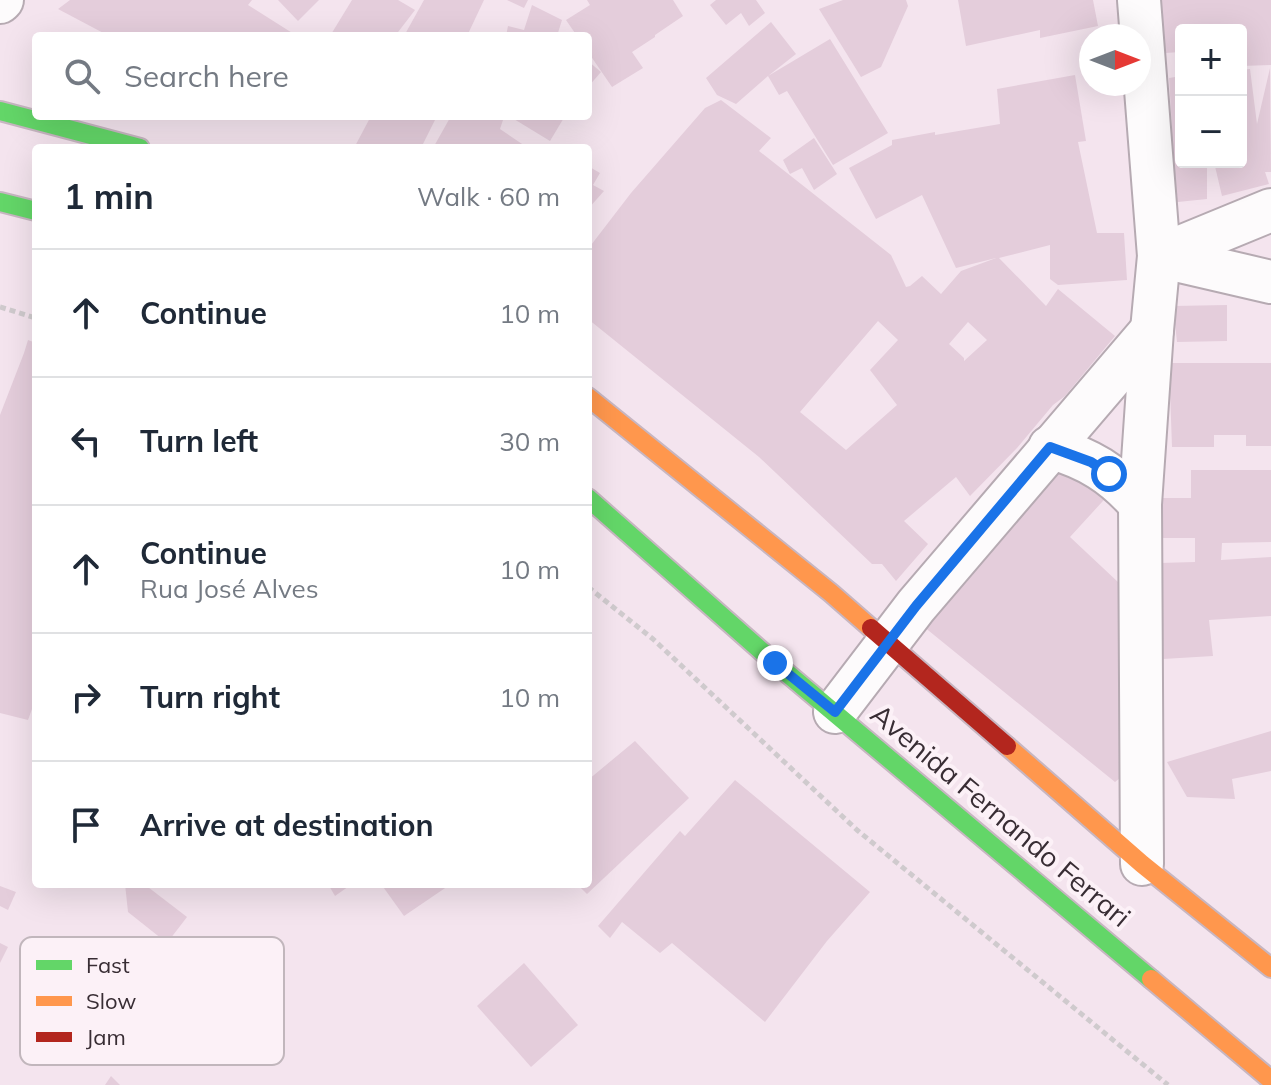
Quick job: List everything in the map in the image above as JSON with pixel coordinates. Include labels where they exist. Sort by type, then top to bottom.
[{"type":"main road","points":[[0,111],[32,119]]},
{"type":"main road","points":[[34,120],[125,144]]},
{"type":"main road","points":[[0,202],[32,210]]},
{"type":"main road","name":"Avenida Fernando Ferrari","points":[[592,400],[831,593],[1142,864],[1271,968]]},
{"type":"main road","name":"Avenida Fernando Ferrari","points":[[592,502],[763,653],[1271,1080]]},
{"type":"street","points":[[1139,0],[1159,256],[1140,504],[1142,864]]},
{"type":"street","points":[[1159,256],[1271,210]]},
{"type":"street","points":[[1159,256],[1271,282]]},
{"type":"street","points":[[835,712],[916,606],[1152,330]]},
{"type":"street","points":[[1050,447],[1071,453],[1100,468],[1126,487],[1140,504]]},
{"type":"path","points":[[0,307],[32,317]]},
{"type":"path","points":[[592,590],[653,639],[857,830],[1168,1085]]},
{"type":"building","points":[[70,0],[252,0],[248,5],[291,32],[101,32],[58,9]]},
{"type":"building","points":[[278,0],[319,0],[298,21]]},
{"type":"building","points":[[352,0],[398,0],[415,10],[398,32],[332,32]]},
{"type":"building","points":[[424,0],[484,0],[469,32],[406,32]]},
{"type":"building","points":[[507,0],[528,0],[524,8]]},
{"type":"building","points":[[587,0],[673,0],[683,16],[632,52],[643,68],[612,87],[592,58],[592,32],[574,32],[566,20],[590,5]]},
{"type":"building","points":[[716,0],[756,0],[765,13],[749,26],[741,13],[726,25],[710,5]]},
{"type":"building","points":[[843,0],[906,0],[908,6],[881,67],[861,77],[819,9]]},
{"type":"building","points":[[958,0],[1093,0],[1098,24],[1079,24],[1079,30],[1040,38],[1040,30],[966,46]]},
{"type":"building","points":[[1158,0],[1271,0],[1271,65],[1247,66],[1247,24],[1175,24],[1175,52],[1165,53]]},
{"type":"building","points":[[532,5],[562,20],[558,32],[507,32],[508,26],[524,30]]},
{"type":"building","points":[[771,22],[796,54],[736,104],[717,95],[706,78]]},
{"type":"building","points":[[830,39],[888,133],[833,165],[787,91],[779,95],[768,76]]},
{"type":"building","points":[[592,64],[601,72],[592,82]]},
{"type":"building","points":[[1270,68],[1271,172],[1265,172],[1269,184],[1222,196],[1215,168],[1247,168],[1247,69],[1250,69],[1257,124]]},
{"type":"building","points":[[1075,75],[1086,141],[1078,142],[1097,233],[1124,233],[1127,280],[1058,285],[1050,279],[1050,245],[999,258],[1046,306],[1058,289],[1115,336],[1065,396],[1053,405],[970,496],[956,477],[904,521],[928,544],[896,581],[882,564],[872,564],[759,457],[592,322],[592,244],[631,193],[705,108],[721,100],[771,138],[759,151],[891,255],[906,287],[922,276],[941,294],[961,271],[996,258],[956,268],[922,195],[876,219],[849,168],[892,145],[892,140],[1000,124],[997,89]],"holes":[[[878,321],[898,340],[870,370],[897,405],[846,450],[800,412]],[[968,322],[987,340],[964,361],[949,344]]]},
{"type":"building","points":[[1175,77],[1175,168],[1207,168],[1207,199],[1168,203],[1160,129],[1172,129],[1169,78]]},
{"type":"building","points":[[369,120],[435,120],[423,144],[356,144]]},
{"type":"building","points":[[449,120],[503,120],[500,129],[522,144],[435,144]]},
{"type":"building","points":[[516,120],[563,120],[550,141]]},
{"type":"building","points":[[814,138],[837,174],[814,190],[802,168],[790,174],[783,160]]},
{"type":"building","points":[[592,168],[600,173],[593,185],[604,191],[592,204]]},
{"type":"building","points":[[1227,305],[1227,341],[1177,342],[1173,306]]},
{"type":"building","points":[[28,340],[32,342],[32,709],[28,720],[0,713],[0,415]]},
{"type":"building","points":[[1169,363],[1271,363],[1271,446],[1246,446],[1246,435],[1214,435],[1214,447],[1172,447]]},
{"type":"building","points":[[1055,457],[1113,490],[1070,537],[1135,598],[1134,767],[1115,782],[918,622]]},
{"type":"building","points":[[1191,470],[1271,470],[1271,542],[1222,543],[1221,560],[1271,557],[1271,616],[1209,620],[1213,656],[1163,659],[1159,563],[1195,562],[1195,538],[1159,538],[1160,498],[1191,498]]},
{"type":"building","points":[[1271,731],[1271,771],[1232,779],[1235,799],[1187,797],[1167,762]]},
{"type":"building","points":[[635,741],[689,798],[587,894],[581,888],[592,888],[592,777]]},
{"type":"building","points":[[735,780],[870,892],[827,941],[765,1022],[672,943],[660,953],[622,922],[610,938],[598,926],[680,831],[685,836]]},
{"type":"building","points":[[0,886],[16,892],[8,910],[0,906]]},
{"type":"building","points":[[125,888],[149,888],[187,917],[172,937],[159,937],[128,912]]},
{"type":"building","points":[[330,888],[346,888],[335,896]]},
{"type":"building","points":[[384,888],[445,888],[404,916]]},
{"type":"building","points":[[0,943],[8,947],[0,963]]},
{"type":"building","points":[[524,963],[578,1025],[531,1067],[477,1006]]},
{"type":"building","points":[[111,1076],[120,1085],[105,1085]]},
{"type":"traffic: fast","points":[[0,111],[32,119]]},
{"type":"traffic: fast","points":[[34,120],[125,144]]},
{"type":"traffic: fast","points":[[0,202],[32,210]]},
{"type":"traffic: fast","points":[[592,502],[775,663],[1151,979]]},
{"type":"traffic: slow","points":[[592,400],[871,628]]},
{"type":"traffic: slow","points":[[1007,746],[1142,864],[1271,968]]},
{"type":"traffic: slow","points":[[1151,979],[1271,1080]]},
{"type":"traffic: jam","points":[[871,628],[1007,746]]},
{"type":"route","points":[[775,663],[835,712],[916,606],[1050,447],[1091,462],[1109,474]]}]
